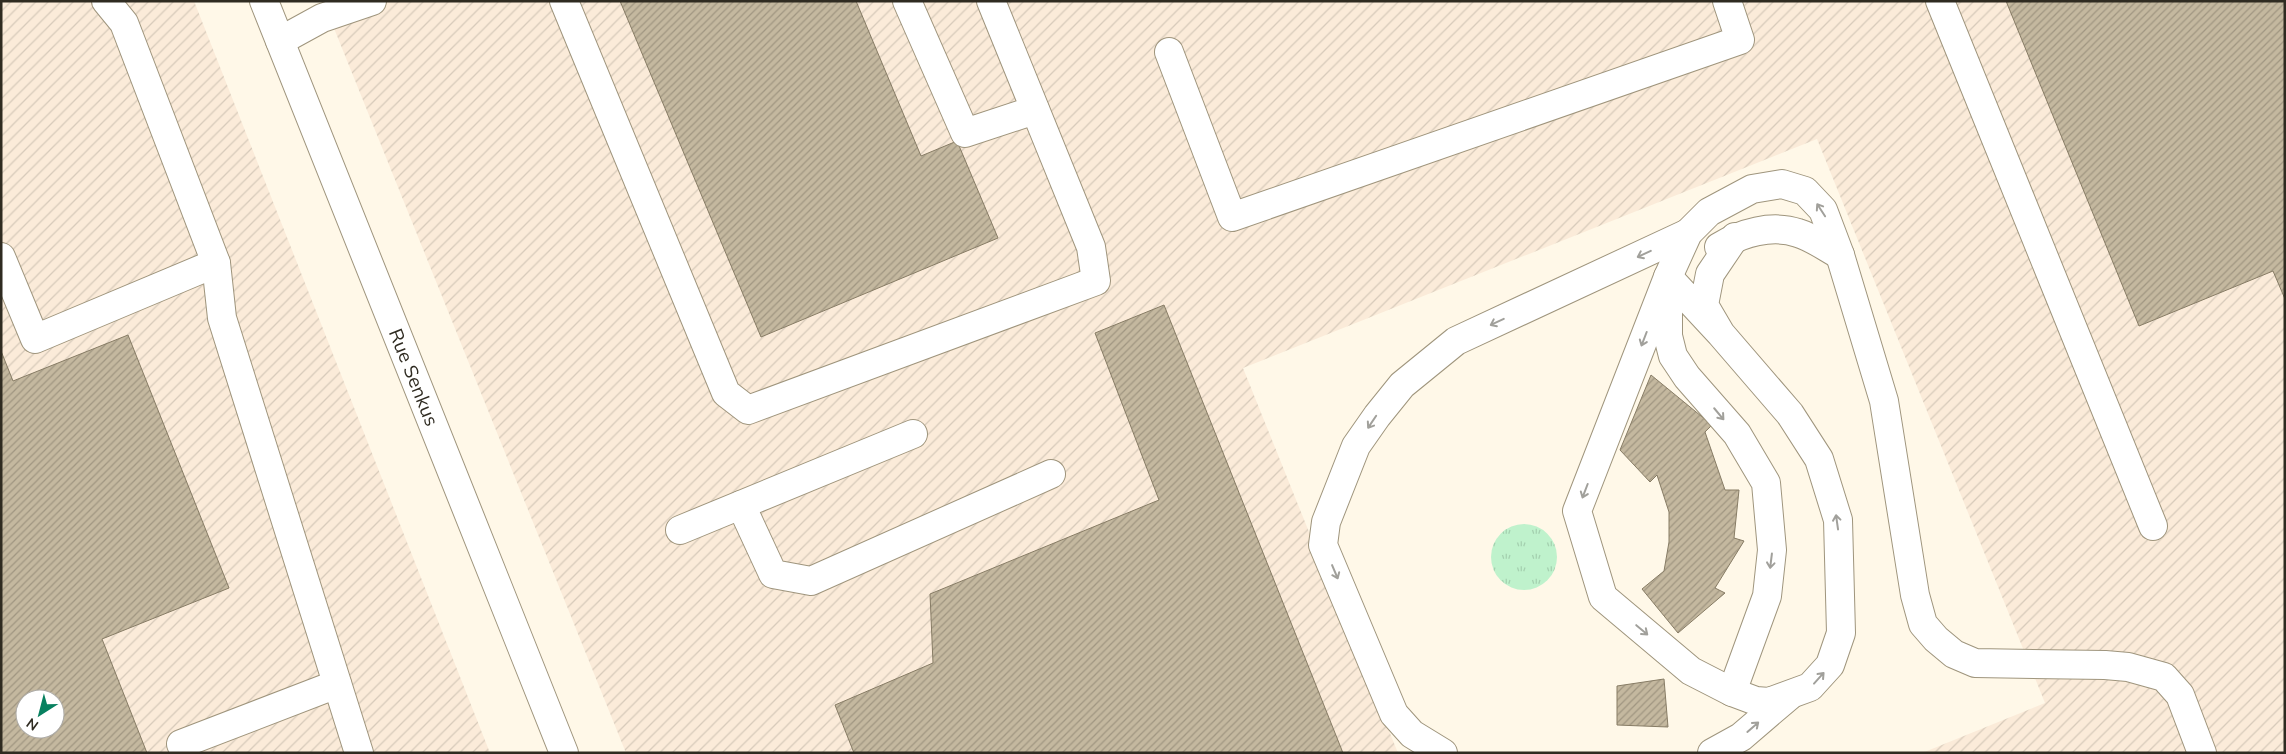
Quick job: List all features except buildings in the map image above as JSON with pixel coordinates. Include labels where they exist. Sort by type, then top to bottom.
[{"type":"street","points":[[106,1],[124,23],[216,263],[222,318],[359,753]]},
{"type":"street","name":"Rue Senkus","points":[[264,1],[564,753]]},
{"type":"street","points":[[280,41],[322,18],[372,1]]},
{"type":"street","points":[[564,1],[726,394],[748,410],[1096,281],[1091,247],[991,1]]},
{"type":"street","points":[[907,1],[965,133],[1035,110]]},
{"type":"street","points":[[1169,52],[1232,216],[1740,40],[1727,1]]},
{"type":"street","points":[[1940,1],[2153,526]]},
{"type":"street","points":[[1443,753],[1412,734],[1394,714],[1324,545],[1326,522],[1356,446],[1402,385],[1456,341],[1688,233],[1709,212],[1752,188],[1782,184],[1805,191],[1822,210],[1840,255],[1884,402],[1915,595],[1923,624],[1936,639],[1954,654],[1975,663],[2104,665],[2128,667],[2164,677],[2180,695],[2202,753]]},
{"type":"street","points":[[1668,277],[1735,237],[1766,230],[1798,232],[1840,255]]},
{"type":"street","points":[[1668,277],[1721,334],[1790,414],[1819,459],[1838,520],[1841,633],[1830,665],[1810,687],[1769,702],[1756,701],[1732,692],[1691,671],[1603,597],[1577,511],[1668,277],[1688,233]]},
{"type":"street","points":[[1721,334],[1704,305],[1705,292],[1710,274],[1735,237]]},
{"type":"street","points":[[1,257],[35,339],[216,263]]},
{"type":"street","points":[[1668,277],[1668,336],[1673,356],[1687,377],[1736,434],[1766,483],[1772,550],[1766,596],[1732,692]]},
{"type":"street","points":[[680,530],[913,434]]},
{"type":"street","points":[[741,505],[773,574],[812,581],[1051,474]]},
{"type":"street","points":[[185,753],[181,744],[337,684]]},
{"type":"street","points":[[1712,753],[1740,737],[1790,695]]},
{"type":"shaded area","points":[[1,1],[194,1],[490,753],[1,753]]},
{"type":"shaded area","points":[[323,1],[2285,1],[2285,753],[1922,753],[2045,703],[1817,139],[1243,368],[1398,753],[626,753]]},
{"type":"green space","points":[[1524,524],[1536,527],[1547,534],[1554,545],[1557,557],[1554,569],[1547,580],[1536,587],[1524,590],[1512,587],[1501,580],[1494,569],[1491,557],[1494,545],[1501,534],[1512,527]]}]
